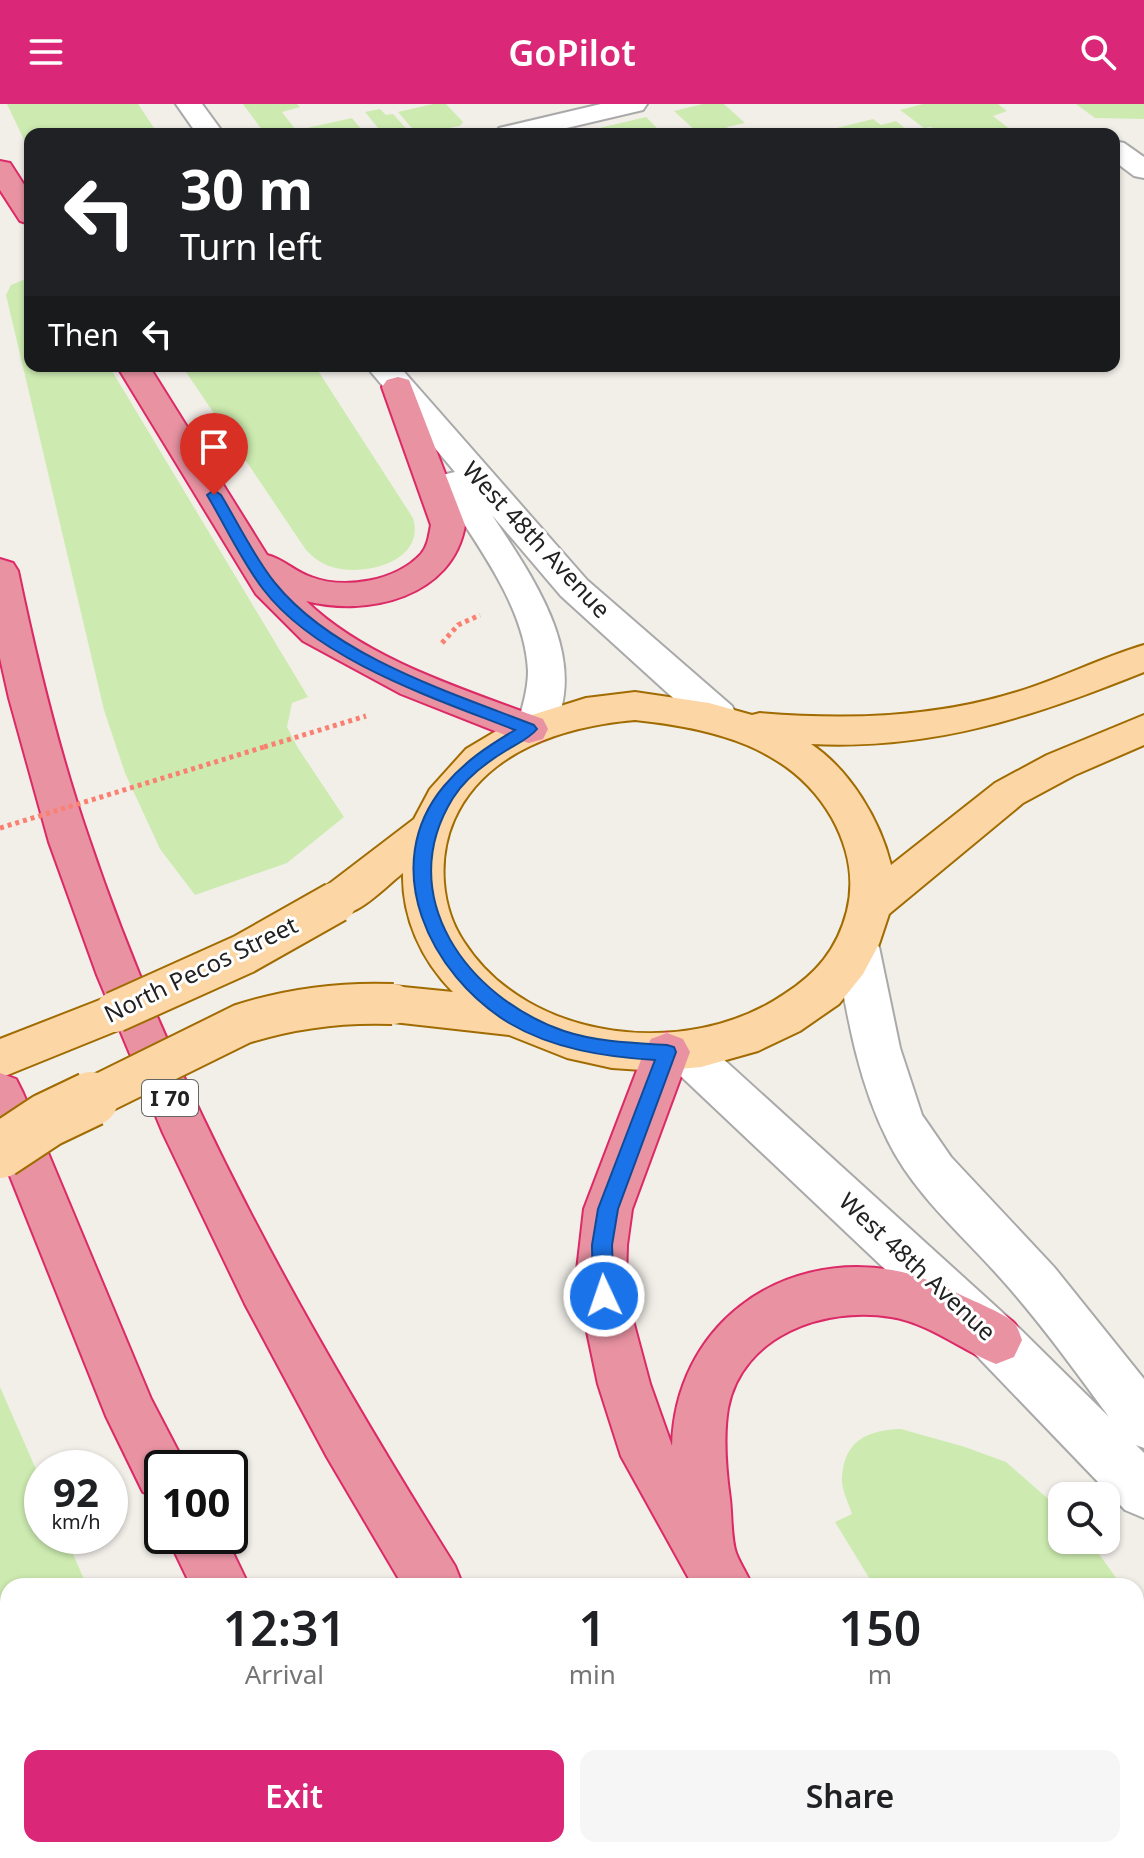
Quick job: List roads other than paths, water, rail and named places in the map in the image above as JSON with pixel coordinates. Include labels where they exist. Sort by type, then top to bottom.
[{"type":"highway","points":[[0,169],[24,206]]},
{"type":"highway","points":[[137,372],[269,586],[316,632],[414,685],[532,728]]},
{"type":"highway","points":[[244,544],[287,582],[335,594],[362,594],[389,588],[412,578],[431,564],[444,547],[448,525],[390,377]]},
{"type":"highway","name":"I 70","points":[[0,571],[18,659],[63,825],[107,944],[179,1120],[293,1345],[345,1439],[430,1578]]},
{"type":"highway","points":[[675,1052],[608,1209],[601,1279],[624,1384],[648,1456],[716,1574]]},
{"type":"highway","points":[[0,1093],[132,1416],[150,1450]]},
{"type":"highway","points":[[716,1574],[698,1445],[702,1405],[716,1369],[740,1337],[772,1311],[832,1291],[890,1293],[935,1307],[996,1340]]},
{"type":"highway","points":[[204,1554],[217,1578]]},
{"type":"main road","points":[[1144,658],[1016,707],[902,729],[823,734],[635,706],[580,712],[532,728],[477,761],[448,792],[428,830],[421,880],[434,931],[466,979],[515,1017],[574,1041],[613,1050],[675,1052],[741,1039],[790,1016],[830,985],[864,926],[1009,793],[1061,765],[1144,729]]},
{"type":"main road","points":[[732,721],[790,749],[828,780],[855,818],[870,860],[864,926]]},
{"type":"main road","name":"North Pecos Street","points":[[0,1059],[201,975],[336,902],[428,830]]},
{"type":"main road","points":[[0,1151],[47,1120],[242,1024],[275,1012],[316,1005],[393,1004],[515,1017]]},
{"type":"street","points":[[189,104],[207,128]]},
{"type":"street","points":[[533,128],[634,104]]},
{"type":"street","points":[[1120,153],[1144,170]]},
{"type":"street","name":"West 48th Avenue","points":[[390,377],[574,588],[732,721]]},
{"type":"street","name":"West 48th Avenue","points":[[390,377],[531,610],[547,666],[545,697],[532,728]]},
{"type":"street","points":[[864,926],[883,1068],[896,1108],[916,1146],[946,1187],[1057,1306],[1144,1422]]},
{"type":"street","name":"West 48th Avenue","points":[[675,1052],[996,1340],[1144,1491]]}]
